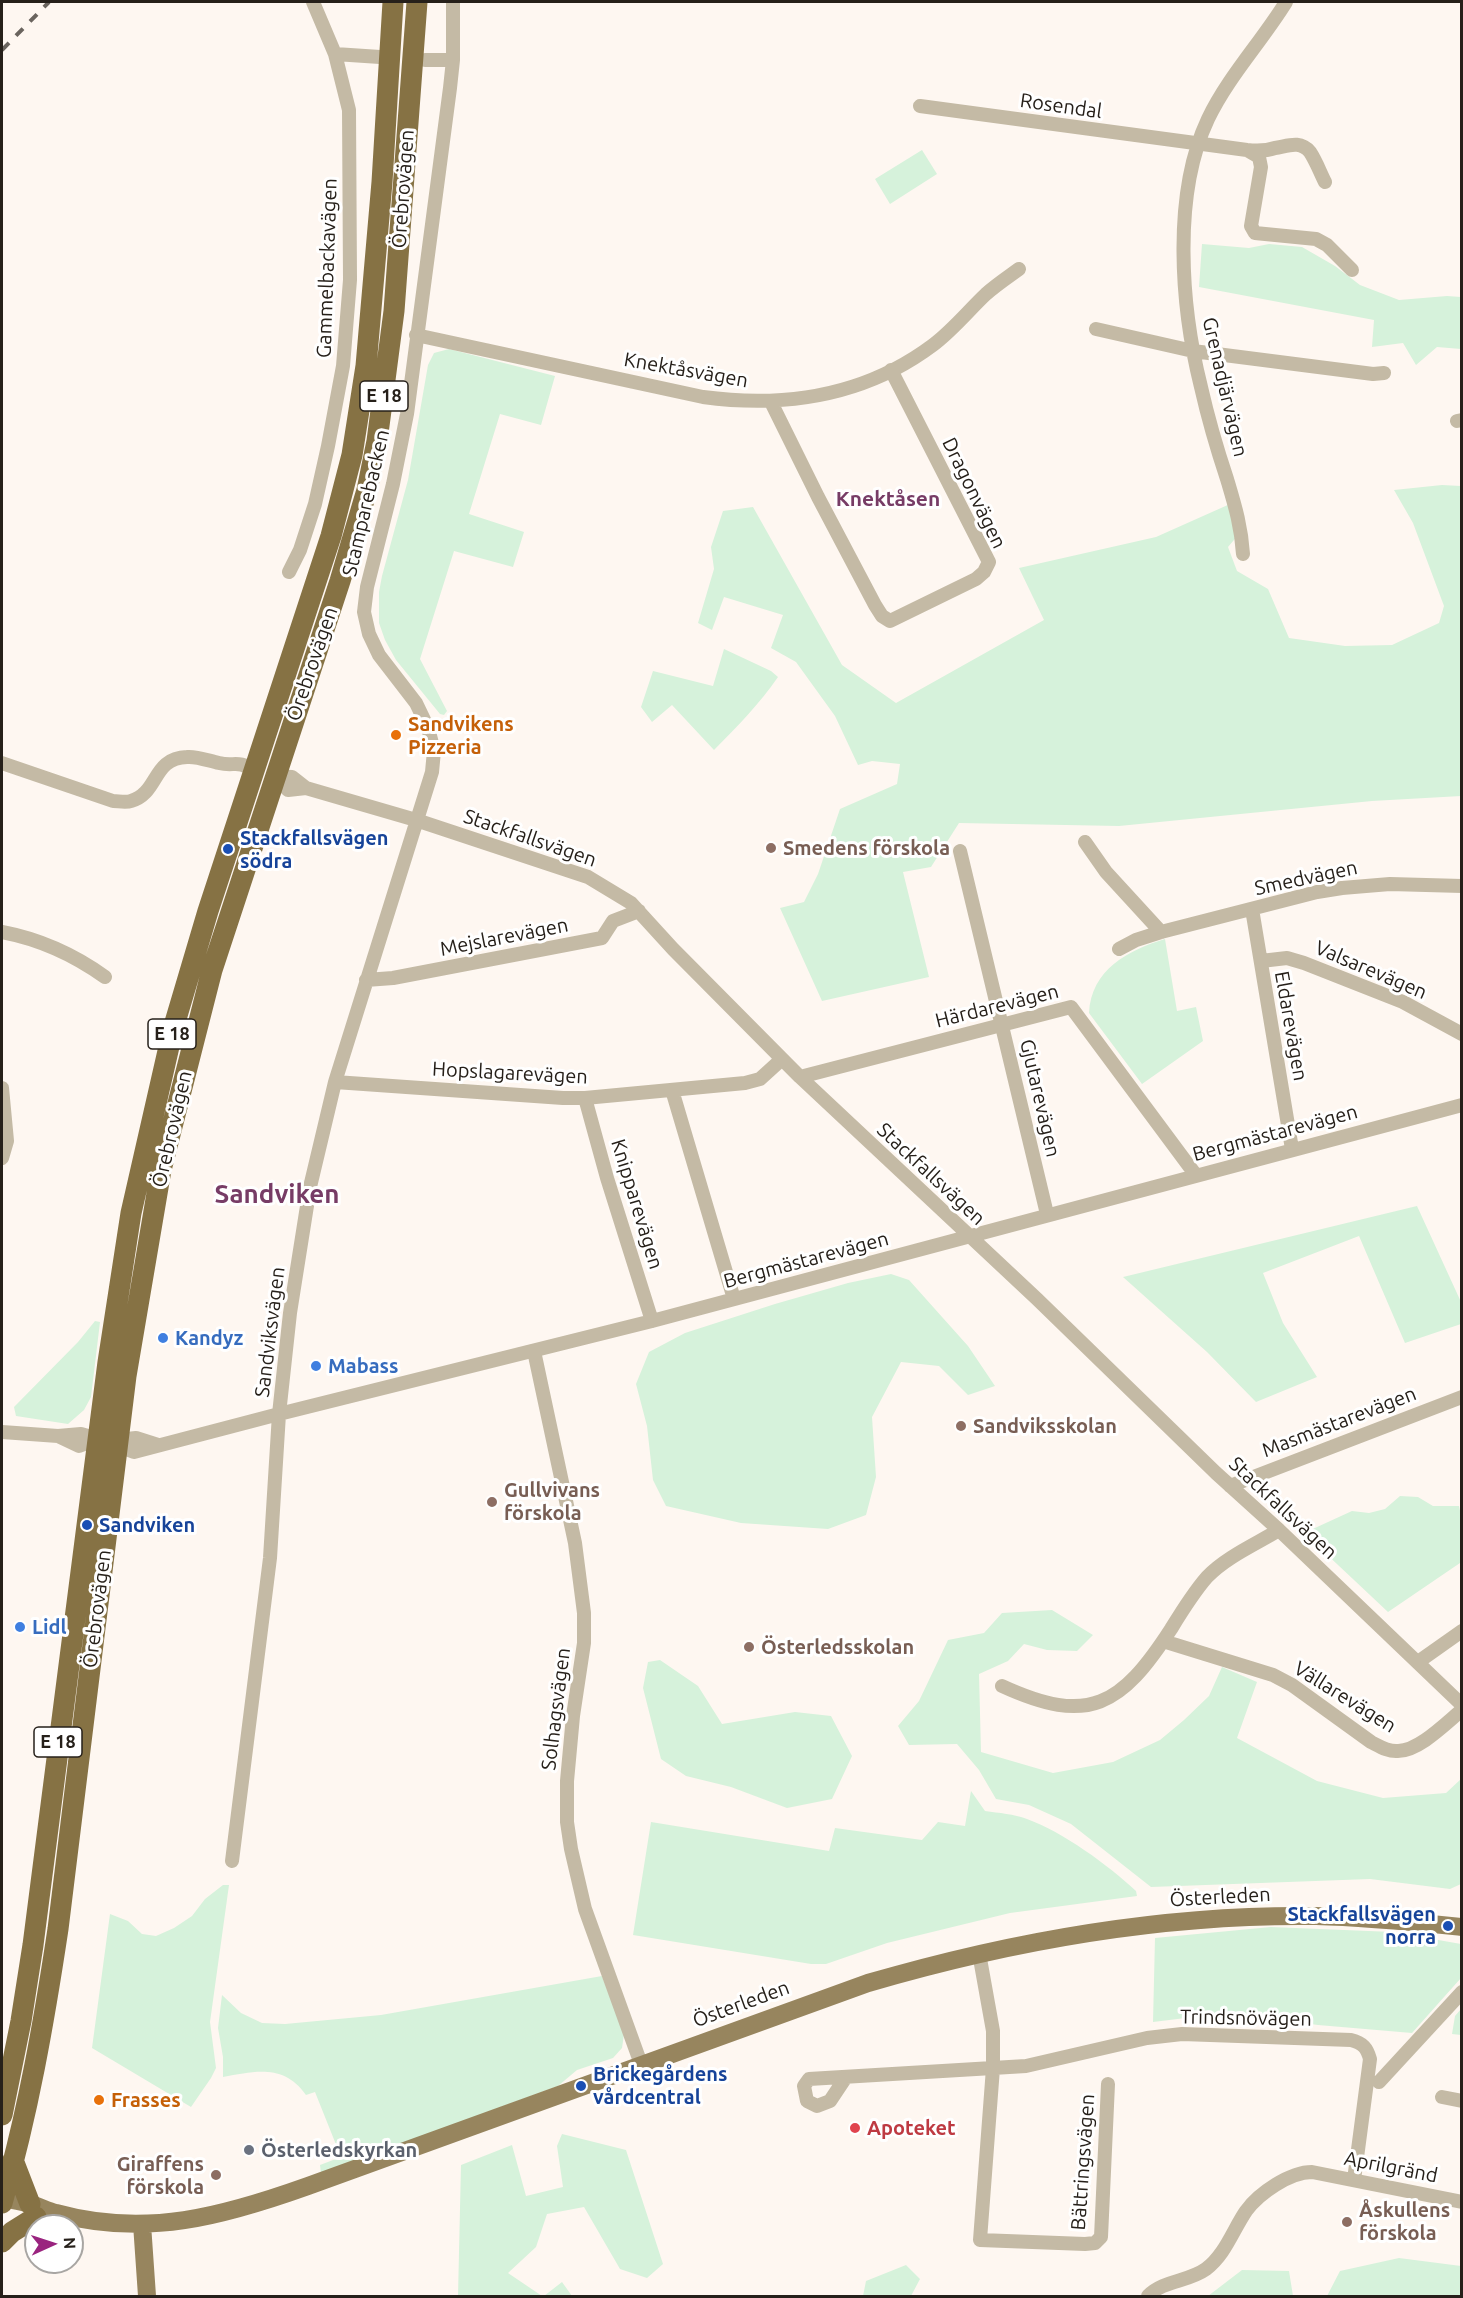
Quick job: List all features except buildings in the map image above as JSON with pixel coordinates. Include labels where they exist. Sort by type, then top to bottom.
[{"type":"highway","name":"Örebrovägen","points":[[2,2200],[33,2077],[56,1940],[108,1439],[123,1258],[153,1109],[173,1029],[204,922],[332,536],[344,491],[358,425],[370,331],[393,2]]},
{"type":"highway","name":"Örebrovägen","points":[[2,2115],[21,2021],[33,1945],[108,1439],[161,1170],[212,970],[350,549],[367,490],[377,441],[393,322],[417,2]]},
{"type":"highway","points":[[254,771],[274,776]]},
{"type":"highway","points":[[2,2242],[41,2211],[13,2160]]},
{"type":"main road","name":"Österleden","points":[[2,2200],[41,2211],[108,2222],[142,2224],[200,2219],[252,2206],[868,1983],[979,1953],[1158,1922],[1224,1918],[1318,1916],[1461,1927]]},
{"type":"main road","points":[[142,2224],[147,2296]]},
{"type":"street","name":"Gammelbackavägen","points":[[289,572],[300,550],[315,504],[343,366],[351,240],[351,135],[345,87],[335,54],[313,2]]},
{"type":"street","name":"Stamparebacken","points":[[416,820],[432,772],[434,751],[429,728],[416,703],[379,655],[369,634],[364,612],[367,587],[393,484],[407,414],[453,60],[453,2]]},
{"type":"street","name":"Grenadjärvägen","points":[[1243,554],[1241,526],[1204,398],[1193,351],[1186,279],[1187,184],[1197,144],[1221,96],[1286,2]]},
{"type":"street","points":[[335,54],[380,57]]},
{"type":"street","points":[[425,60],[453,60]]},
{"type":"street","name":"Rosendal","points":[[920,106],[1247,150],[1261,151],[1287,144],[1304,146],[1310,152],[1325,182]]},
{"type":"street","points":[[1247,150],[1258,158],[1261,167],[1251,226],[1255,233],[1316,239],[1327,245],[1352,270]]},
{"type":"street","name":"Knektåsvägen","points":[[416,335],[735,402],[771,402],[818,397],[843,390],[891,370],[934,344],[960,322],[987,293],[1019,269]]},
{"type":"street","points":[[1096,329],[1193,351],[1373,374],[1384,373]]},
{"type":"street","name":"Dragonvägen","points":[[771,402],[875,605],[882,616],[890,621],[976,579],[984,572],[988,562],[891,370]]},
{"type":"street","points":[[2,764],[113,801],[131,801],[145,792],[161,767],[174,759],[189,756],[226,765],[238,763],[254,771]]},
{"type":"street","name":"Stackfallsvägen","points":[[274,776],[288,790],[306,788],[416,820],[588,877],[631,903],[681,958],[800,1077],[1418,1662],[1461,1707]]},
{"type":"street","name":"Sandviksvägen","points":[[232,1861],[270,1558],[279,1414],[290,1313],[310,1187],[335,1082],[416,820]]},
{"type":"street","points":[[1085,842],[1106,872],[1161,932]]},
{"type":"street","name":"Gjutarevägen","points":[[960,851],[1047,1214]]},
{"type":"street","name":"Smedvägen","points":[[1119,949],[1136,940],[1161,932],[1317,892],[1367,885],[1461,886]]},
{"type":"street","name":"Eldarevägen","points":[[1252,909],[1292,1149]]},
{"type":"street","name":"Mejslarevägen","points":[[366,980],[393,978],[602,938],[613,921],[639,911]]},
{"type":"street","points":[[2,932],[35,940],[73,956],[105,977]]},
{"type":"street","name":"Valsarevägen","points":[[1261,961],[1287,958],[1304,963],[1403,1002],[1461,1034]]},
{"type":"street","name":"Härdarevägen","points":[[800,1077],[1071,1007],[1195,1174]]},
{"type":"street","name":"Hopslagarevägen","points":[[335,1082],[541,1098],[585,1098],[746,1083],[760,1079],[782,1059]]},
{"type":"street","points":[[2,1089],[7,1141],[2,1158]]},
{"type":"street","points":[[672,1090],[734,1299]]},
{"type":"street","name":"Knipparevägen","points":[[585,1098],[607,1178],[652,1321]]},
{"type":"street","name":"Bergmästarevägen","points":[[108,1439],[134,1452],[652,1321],[1195,1174],[1460,1109]]},
{"type":"street","name":"Solhagsvägen","points":[[534,1351],[575,1543],[584,1613],[584,1643],[567,1781],[567,1822],[570,1849],[585,1909],[641,2064]]},
{"type":"street","name":"Masmästarevägen","points":[[1230,1486],[1461,1397]]},
{"type":"street","points":[[2,1431],[58,1436],[79,1446],[108,1439]]},
{"type":"street","points":[[1002,1686],[1030,1699],[1054,1705],[1095,1704],[1115,1694],[1131,1683],[1146,1666],[1197,1589],[1209,1575],[1221,1565],[1279,1530]]},
{"type":"street","points":[[1418,1662],[1461,1631]]},
{"type":"street","name":"Vällarevägen","points":[[1163,1641],[1273,1675],[1292,1685],[1371,1742],[1384,1749],[1397,1752],[1411,1749],[1427,1738],[1461,1707]]},
{"type":"street","name":"Bättringsvägen","points":[[979,1953],[993,2031],[993,2068],[980,2240],[1085,2244],[1095,2243],[1101,2237],[1108,2084]]},
{"type":"street","points":[[1379,2082],[1461,1992]]},
{"type":"street","name":"Trindsnövägen","points":[[993,2068],[1026,2066],[1128,2042],[1182,2034],[1277,2036],[1357,2042],[1367,2049],[1370,2068],[1354,2180]]},
{"type":"street","points":[[846,2077],[993,2068]]},
{"type":"street","points":[[1442,2097],[1461,2101]]},
{"type":"street","name":"Aprilgränd","points":[[1148,2296],[1166,2283],[1207,2268],[1231,2238],[1246,2211],[1288,2177],[1303,2172],[1461,2202]]},
{"type":"green space","points":[[922,150],[937,174],[890,204],[875,179]]},
{"type":"green space","points":[[1202,244],[1249,248],[1269,244],[1302,247],[1335,266],[1360,285],[1399,300],[1461,297],[1461,349],[1437,347],[1416,365],[1403,343],[1372,347],[1374,320],[1199,287]]},
{"type":"green space","points":[[449,349],[555,376],[541,425],[500,414],[469,514],[524,532],[513,567],[454,551],[420,659],[447,711],[444,715],[440,714],[396,660],[385,640],[379,623],[379,592],[408,480],[428,365],[434,353]]},
{"type":"green space","points":[[1442,485],[1461,486],[1461,796],[1372,801],[1119,826],[959,823],[931,867],[903,872],[929,977],[822,1001],[780,908],[804,902],[818,874],[840,809],[897,784],[900,764],[872,761],[858,765],[835,716],[796,662],[771,648],[783,615],[724,597],[712,630],[698,623],[714,569],[711,547],[723,511],[753,507],[842,665],[896,703],[1044,620],[1019,568],[1156,537],[1230,504],[1239,534],[1228,547],[1237,571],[1268,589],[1289,638],[1345,646],[1392,645],[1439,623],[1444,606],[1413,523],[1394,490]]},
{"type":"green space","points":[[724,649],[771,671],[778,677],[723,741],[714,750],[672,705],[652,722],[641,707],[653,671],[713,686]]},
{"type":"green space","points":[[1165,939],[1177,1011],[1196,1007],[1203,1041],[1142,1084],[1089,1013],[1091,998],[1104,974],[1114,964],[1138,949]]},
{"type":"green space","points":[[1417,1206],[1461,1302],[1461,1324],[1405,1343],[1359,1236],[1263,1273],[1283,1323],[1317,1377],[1256,1402],[1207,1352],[1123,1277]]},
{"type":"green space","points":[[891,1274],[909,1280],[968,1346],[995,1386],[968,1395],[939,1366],[901,1362],[872,1417],[876,1477],[866,1515],[828,1529],[741,1523],[666,1506],[653,1480],[647,1426],[636,1384],[649,1352],[685,1333],[848,1283]]},
{"type":"green space","points":[[95,1321],[100,1322],[91,1397],[84,1410],[68,1424],[16,1416],[14,1407],[78,1342]]},
{"type":"green space","points":[[1400,1496],[1418,1497],[1433,1506],[1459,1506],[1462,1526],[1461,1557],[1460,1563],[1388,1612],[1304,1533],[1352,1511],[1369,1513],[1385,1509]]},
{"type":"green space","points":[[1052,1610],[1093,1635],[1077,1651],[1047,1650],[1024,1644],[1008,1661],[979,1674],[981,1752],[1053,1773],[1113,1762],[1160,1740],[1184,1720],[1209,1696],[1222,1667],[1257,1682],[1237,1738],[1317,1781],[1383,1798],[1446,1793],[1461,1779],[1461,1884],[1450,1889],[1370,1879],[1151,1887],[1071,1824],[1029,1805],[996,1799],[979,1770],[957,1744],[909,1745],[898,1726],[919,1701],[948,1640],[984,1633],[1002,1613]]},
{"type":"green space","points":[[660,1660],[698,1686],[722,1724],[795,1712],[831,1716],[852,1756],[832,1799],[787,1808],[731,1787],[686,1776],[661,1759],[643,1688],[648,1662]]},
{"type":"green space","points":[[971,1791],[985,1811],[1027,1819],[1070,1841],[1112,1871],[1136,1891],[1137,1896],[1010,1913],[887,1943],[826,1964],[811,1964],[633,1935],[651,1822],[829,1851],[835,1828],[922,1840],[938,1822],[965,1826]]},
{"type":"green space","points":[[223,1885],[229,1885],[210,2022],[216,2068],[191,2107],[92,2048],[110,1914],[128,1921],[142,1934],[156,1936],[192,1916],[205,1899]]},
{"type":"green space","points":[[1271,1927],[1393,1932],[1461,1944],[1461,1978],[1412,2033],[1318,2025],[1226,2013],[1153,2022],[1155,1938]]},
{"type":"green space","points":[[602,1976],[624,2034],[622,2048],[613,2058],[577,2070],[558,2086],[321,2173],[320,2165],[341,2157],[315,2092],[306,2095],[288,2078],[269,2072],[223,2077],[223,2057],[218,2028],[222,1995],[241,2013],[262,2023],[285,2024],[381,2015]]},
{"type":"green space","points":[[1461,2009],[1461,2035],[1452,2034],[1455,2016]]},
{"type":"green space","points":[[562,2134],[626,2150],[663,2264],[647,2278],[620,2269],[584,2207],[547,2214],[536,2247],[508,2273],[542,2296],[458,2296],[461,2165],[512,2145],[526,2196],[563,2187],[557,2146]]},
{"type":"green space","points":[[1399,2258],[1461,2266],[1461,2296],[1327,2296],[1340,2271]]},
{"type":"green space","points":[[906,2265],[920,2279],[911,2296],[863,2296],[866,2281]]},
{"type":"green space","points":[[1242,2270],[1289,2271],[1293,2296],[1208,2296]]},
{"type":"green space","points":[[562,2282],[572,2296],[544,2296]]},
{"type":"railway","points":[[2,50],[49,2]]},
{"type":"place","name":"Sandvikens Pizzeria","points":[[396,735]]},
{"type":"place","name":"Smedens förskola","points":[[771,848]]},
{"type":"place","name":"Stackfallsvägen södra","points":[[228,849]]},
{"type":"place","name":"Kandyz","points":[[163,1338]]},
{"type":"place","name":"Mabass","points":[[316,1366]]},
{"type":"place","name":"Sandviksskolan","points":[[961,1426]]},
{"type":"place","name":"Gullvivans förskola","points":[[492,1502]]},
{"type":"place","name":"Sandviken","points":[[87,1525]]},
{"type":"place","name":"Lidl","points":[[20,1627]]},
{"type":"place","name":"Österledsskolan","points":[[749,1647]]},
{"type":"place","name":"Stackfallsvägen norra","points":[[1448,1926]]},
{"type":"place","name":"Brickegårdens vårdcentral","points":[[581,2086]]},
{"type":"place","name":"Frasses","points":[[99,2100]]},
{"type":"place","name":"Apoteket","points":[[855,2128]]},
{"type":"place","name":"Österledskyrkan","points":[[249,2150]]},
{"type":"place","name":"Giraffens förskola","points":[[216,2175]]},
{"type":"place","name":"Åskullens förskola","points":[[1347,2222]]},
{"type":"district","name":"Knektåsen","points":[[888,499]]},
{"type":"district","name":"Sandviken","points":[[277,1194]]}]
